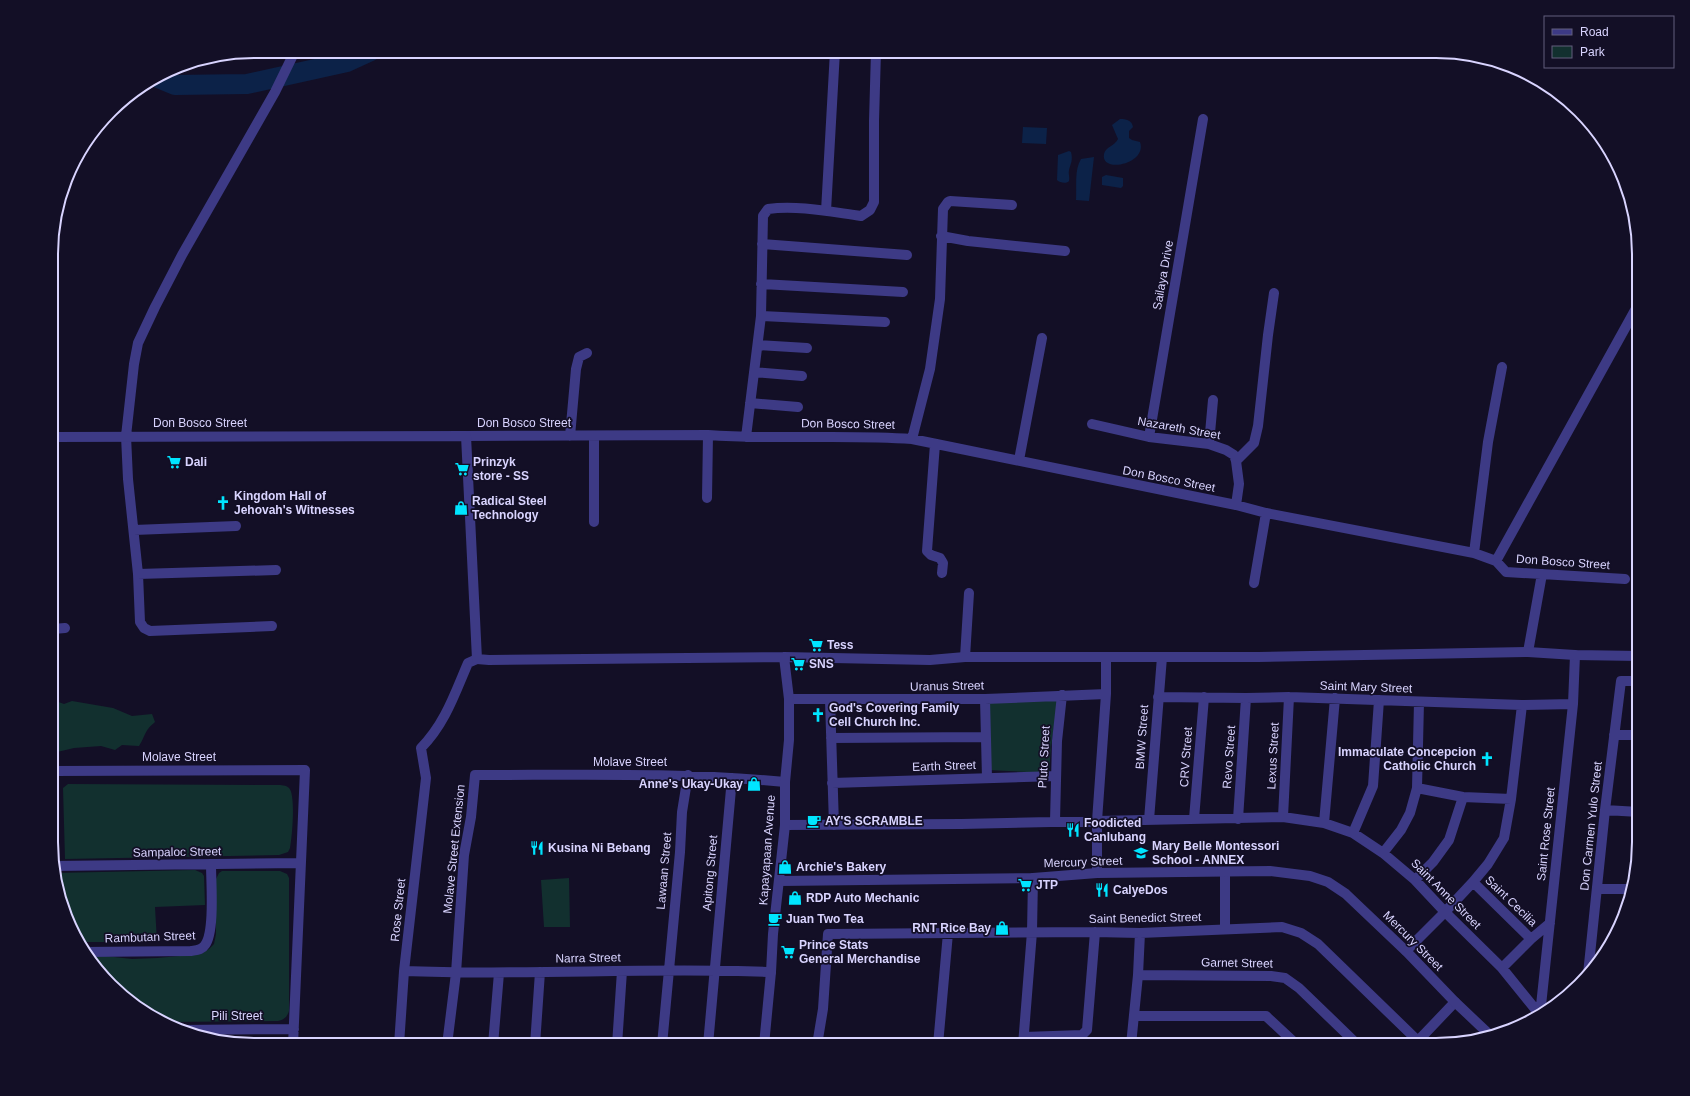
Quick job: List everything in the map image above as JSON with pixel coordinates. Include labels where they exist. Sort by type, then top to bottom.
[{"type":"street","points":[[272,626],[150,631],[144,628],[140,622],[138,574],[128,479],[126,436],[134,364],[138,343],[182,255],[276,92],[291,58]]},
{"type":"street","points":[[826,211],[836,58]]},
{"type":"street","points":[[746,438],[762,316],[761,284],[763,216],[768,209],[782,208],[826,211],[861,216],[870,210],[874,202],[876,58]]},
{"type":"street","name":"Sailaya Drive","points":[[1149,437],[1203,118]]},
{"type":"street","points":[[912,439],[930,369],[935,339],[940,299],[943,209],[948,202],[1012,205]]},
{"type":"street","points":[[941,236],[968,241],[1065,251]]},
{"type":"street","points":[[762,244],[907,255]]},
{"type":"street","points":[[761,284],[903,292]]},
{"type":"street","points":[[1236,505],[1239,484],[1236,461],[1254,443],[1258,426],[1274,294]]},
{"type":"street","points":[[1496,561],[1632,315]]},
{"type":"street","points":[[762,316],[885,322]]},
{"type":"street","points":[[1019,460],[1042,338]]},
{"type":"street","points":[[758,345],[808,348]]},
{"type":"street","points":[[570,436],[576,369],[579,357],[587,353]]},
{"type":"street","points":[[1474,553],[1488,442],[1502,367]]},
{"type":"street","points":[[754,372],[802,376]]},
{"type":"street","points":[[1208,444],[1213,400]]},
{"type":"street","points":[[750,403],[798,407]]},
{"type":"street","name":"Nazareth Street","points":[[1092,424],[1149,437],[1208,444],[1226,450],[1234,455],[1236,461]]},
{"type":"street","points":[[707,498],[708,435]]},
{"type":"street","name":"Don Bosco Street","points":[[58,437],[708,435],[746,438],[838,436],[912,439],[1019,460],[1144,488],[1236,505],[1266,514],[1474,553],[1496,561],[1506,572],[1625,579]]},
{"type":"street","points":[[466,436],[477,659],[784,657],[930,660],[966,656],[1162,657],[1528,652],[1574,655],[1632,656]]},
{"type":"street","points":[[594,436],[594,522]]},
{"type":"street","points":[[935,444],[927,551],[931,555],[940,558],[942,563],[942,573]]},
{"type":"street","points":[[1254,583],[1266,514]]},
{"type":"street","points":[[134,530],[236,526]]},
{"type":"street","points":[[138,574],[276,570]]},
{"type":"street","points":[[1528,652],[1542,574]]},
{"type":"street","points":[[966,656],[969,593]]},
{"type":"street","points":[[58,629],[65,628]]},
{"type":"street","name":"Saint Rose Street","points":[[1541,1008],[1573,704],[1574,655]]},
{"type":"street","name":"Kapayapaan Avenue","points":[[765,1038],[773,934],[785,825],[785,782],[789,740],[789,699],[784,657]]},
{"type":"street","points":[[1097,873],[1097,821],[1106,694],[1106,657]]},
{"type":"street","name":"BMW Street","points":[[1149,820],[1162,657]]},
{"type":"street","name":"Rose Street","points":[[399,1038],[404,971],[426,778],[421,748],[431,738],[447,714],[468,663],[477,659]]},
{"type":"street","name":"Don Carmen Yulo Street","points":[[1592,960],[1605,810],[1621,681],[1632,681]]},
{"type":"street","name":"Uranus Street","points":[[789,699],[985,699],[1106,694]]},
{"type":"street","name":"Pluto Street","points":[[1055,821],[1057,741],[1062,695]]},
{"type":"street","name":"Saint Mary Street","points":[[1158,696],[1335,698],[1522,705],[1573,704]]},
{"type":"street","name":"CRV Street","points":[[1194,819],[1204,697]]},
{"type":"street","name":"Lexus Street","points":[[1283,817],[1289,697]]},
{"type":"street","name":"Revo Street","points":[[1238,819],[1246,698]]},
{"type":"street","points":[[1324,823],[1335,698]]},
{"type":"street","points":[[985,699],[985,737],[988,778]]},
{"type":"street","points":[[830,700],[834,825]]},
{"type":"street","points":[[1353,833],[1373,786],[1379,700]]},
{"type":"street","points":[[1383,853],[1402,830],[1410,812],[1417,788],[1419,702]]},
{"type":"street","points":[[1406,951],[1473,882],[1488,864],[1504,838],[1511,799],[1522,705]]},
{"type":"street","points":[[1614,735],[1632,735]]},
{"type":"street","points":[[831,738],[985,737]]},
{"type":"street","name":"Molave Street","points":[[58,771],[305,770],[301,863]]},
{"type":"street","name":"Molave Street","points":[[475,775],[688,775],[785,782]]},
{"type":"street","name":"Molave Street Extension","points":[[448,1038],[456,973],[464,855],[471,817],[475,775]]},
{"type":"street","name":"Lawaan Street","points":[[663,1038],[682,812],[688,775]]},
{"type":"street","name":"Earth Street","points":[[832,783],[1056,776]]},
{"type":"street","name":"Apitong Street","points":[[709,1038],[732,778]]},
{"type":"street","points":[[1417,788],[1463,797],[1511,799]]},
{"type":"street","points":[[1415,880],[1433,862],[1449,840],[1463,797]]},
{"type":"street","points":[[1605,810],[1632,812]]},
{"type":"street","name":"Saint Anne Street","points":[[785,825],[1238,819],[1283,817],[1324,823],[1353,833],[1383,853],[1415,880],[1502,968],[1536,1010]]},
{"type":"street","points":[[294,1038],[301,863]]},
{"type":"street","name":"Sampaloc Street","points":[[60,866],[301,863]]},
{"type":"street","name":"Rambutan Street","points":[[92,952],[191,951],[203,948],[208,940],[211,928],[210,864]]},
{"type":"street","name":"Mercury Street","points":[[780,881],[1033,878],[1097,873],[1270,871],[1310,876],[1328,882],[1346,894],[1406,951],[1455,1002],[1486,1031]]},
{"type":"street","points":[[1225,872],[1226,929]]},
{"type":"street","points":[[1023,1038],[1032,932],[1033,878]]},
{"type":"street","name":"Saint Cecilia","points":[[1473,882],[1531,939]]},
{"type":"street","points":[[1597,889],[1626,889]]},
{"type":"street","points":[[1502,968],[1531,939],[1550,923]]},
{"type":"street","name":"Saint Benedict Street","points":[[818,1038],[823,1009],[828,934],[1140,932],[1282,927],[1301,933],[1318,944],[1411,1038]]},
{"type":"street","points":[[1052,1038],[1082,1035],[1087,1030],[1095,932]]},
{"type":"street","points":[[1132,1038],[1138,975],[1140,932]]},
{"type":"street","points":[[939,1038],[948,933]]},
{"type":"street","name":"Narra Street","points":[[404,971],[456,973],[668,970],[771,972]]},
{"type":"street","points":[[617,1038],[622,971]]},
{"type":"street","points":[[535,1038],[540,972]]},
{"type":"street","points":[[494,1038],[499,973]]},
{"type":"street","name":"Garnet Street","points":[[1138,975],[1229,977],[1271,976],[1285,978],[1299,988],[1351,1038]]},
{"type":"street","points":[[1421,1038],[1455,1002]]},
{"type":"street","points":[[1134,1016],[1266,1016],[1290,1038]]},
{"type":"street","name":"Pili Street","points":[[210,1033],[294,1029]]},
{"type":"green space","points":[[1058,700],[1049,773],[988,770],[989,701]]},
{"type":"green space","points":[[72,701],[113,708],[132,716],[152,714],[155,722],[147,731],[139,746],[122,745],[115,750],[101,746],[74,748],[58,752],[58,702],[64,704]]},
{"type":"green space","points":[[68,784],[285,786],[289,788],[291,792],[293,807],[290,848],[288,852],[279,855],[65,859],[63,788]]},
{"type":"green space","points":[[195,870],[202,873],[204,876],[205,905],[155,907],[157,942],[85,942],[68,905],[61,873]]},
{"type":"green space","points":[[222,871],[280,871],[287,874],[289,878],[289,1011],[284,1019],[278,1021],[176,1022],[145,1005],[115,981],[95,957],[132,959],[157,958],[201,954],[209,949],[214,944],[216,934],[216,879]]},
{"type":"green space","points":[[569,878],[570,927],[544,927],[541,880]]},
{"type":"water","points":[[1120,119],[1130,121],[1133,127],[1129,131],[1129,138],[1140,142],[1141,150],[1131,161],[1124,164],[1109,164],[1105,160],[1104,154],[1106,150],[1118,139],[1112,125]]},
{"type":"water","points":[[1023,127],[1047,128],[1046,144],[1022,143]]},
{"type":"water","points":[[1069,151],[1071,152],[1072,161],[1069,171],[1069,181],[1067,183],[1057,180],[1058,155]]},
{"type":"water","points":[[1094,157],[1089,201],[1076,200],[1077,168],[1079,163],[1081,159]]},
{"type":"water","points":[[1106,175],[1123,178],[1123,186],[1121,188],[1102,185],[1102,177]]},
{"type":"waterway","points":[[163,80],[175,85],[247,84],[347,62],[356,58]]},
{"type":"place","name":"Dali","points":[[174,462]]},
{"type":"place","name":"Prinzyk store - SS","points":[[462,469]]},
{"type":"place","name":"Kingdom Hall of Jehovah's Witnesses","points":[[223,503]]},
{"type":"place","name":"Radical Steel Technology","points":[[461,508]]},
{"type":"place","name":"Tess","points":[[816,645]]},
{"type":"place","name":"SNS","points":[[798,664]]},
{"type":"place","name":"God's Covering Family Cell Church Inc.","points":[[818,715]]},
{"type":"place","name":"Immaculate Concepcion Catholic Church","points":[[1487,759]]},
{"type":"place","name":"Anne's Ukay-Ukay","points":[[754,784]]},
{"type":"place","name":"AY'S SCRAMBLE","points":[[814,821]]},
{"type":"place","name":"Foodicted Canlubang","points":[[1073,830]]},
{"type":"place","name":"Kusina Ni Bebang","points":[[537,848]]},
{"type":"place","name":"Mary Belle Montessori School - ANNEX","points":[[1141,853]]},
{"type":"place","name":"Archie's Bakery","points":[[785,867]]},
{"type":"place","name":"JTP","points":[[1025,885]]},
{"type":"place","name":"CalyeDos","points":[[1102,890]]},
{"type":"place","name":"RDP Auto Mechanic","points":[[795,898]]},
{"type":"place","name":"Juan Two Tea","points":[[775,919]]},
{"type":"place","name":"RNT Rice Bay","points":[[1002,928]]},
{"type":"place","name":"Prince Stats General Merchandise","points":[[788,952]]}]
